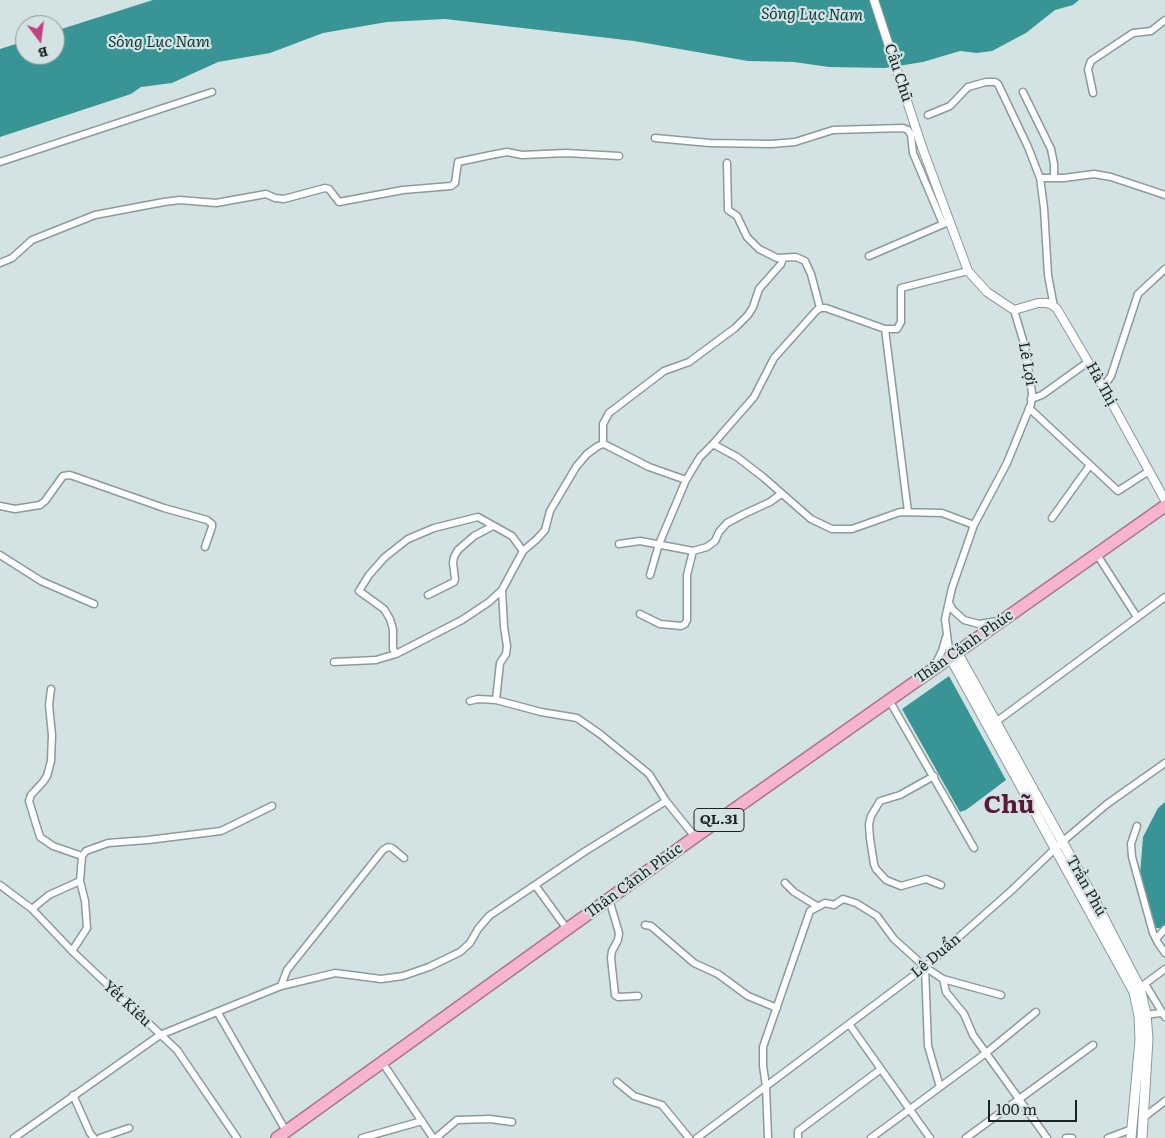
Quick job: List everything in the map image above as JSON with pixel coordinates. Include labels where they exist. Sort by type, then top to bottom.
[{"type":"highway","name":"Thân Cảnh Phúc","points":[[282,1135],[695,837],[1165,506]]},
{"type":"main road","name":"Trần Phú","points":[[954,654],[1059,845],[1116,940],[1140,988],[1142,1015],[1132,1134]]},
{"type":"main road","name":"Trần Phú","points":[[1142,1015],[1148,1039],[1142,1138]]},
{"type":"street","name":"Cầu Chũ","points":[[874,0],[946,223]]},
{"type":"street","points":[[1093,94],[1088,69],[1091,61],[1133,33],[1151,31],[1165,20]]},
{"type":"street","points":[[928,114],[950,106],[968,87],[986,82],[998,84],[1028,147],[1040,178],[1044,208],[1048,275],[1054,306]]},
{"type":"street","points":[[0,162],[212,92]]},
{"type":"street","points":[[1022,92],[1052,149],[1054,178]]},
{"type":"street","points":[[655,138],[710,143],[771,144],[795,142],[833,130],[903,128],[908,130],[911,135],[913,154],[968,271],[987,292],[1014,310],[1038,303],[1054,306]]},
{"type":"street","points":[[0,263],[18,253],[32,240],[95,215],[164,202],[180,200],[216,203],[266,194],[275,198],[284,198],[325,188],[339,202],[403,190],[451,186],[455,183],[458,162],[507,152],[522,155],[566,153],[619,156]]},
{"type":"street","points":[[727,163],[728,210],[737,216],[754,244],[777,258],[796,257],[805,261],[811,274],[820,308]]},
{"type":"street","points":[[1040,178],[1064,178],[1094,174],[1111,176],[1165,195]]},
{"type":"street","points":[[869,256],[946,223]]},
{"type":"street","points":[[603,444],[603,424],[609,413],[664,371],[689,362],[735,328],[748,315],[759,289],[778,268],[783,258]]},
{"type":"street","points":[[1103,387],[1110,376],[1138,294],[1165,269]]},
{"type":"street","points":[[650,576],[659,544],[686,480],[700,457],[758,391],[774,358],[816,311],[820,308],[826,308],[885,329],[897,329],[901,325],[901,288],[968,271]]},
{"type":"street","name":"Hà Thị","points":[[1054,306],[1103,387],[1165,500]]},
{"type":"street","name":"Lê Lợi","points":[[932,670],[942,651],[946,636],[945,619],[949,603],[974,526],[1007,463],[1029,408],[1032,393],[1025,347],[1014,310]]},
{"type":"street","points":[[885,329],[908,512]]},
{"type":"street","points":[[1031,399],[1042,395],[1088,362]]},
{"type":"street","points":[[1029,408],[1118,491],[1149,471]]},
{"type":"street","points":[[603,444],[649,467],[686,480]]},
{"type":"street","points":[[334,662],[376,660],[396,654],[462,620],[489,602],[502,590],[524,550],[538,539],[545,530],[550,511],[576,467],[587,454],[603,444]]},
{"type":"street","points":[[713,444],[737,457],[811,519],[832,529],[852,529],[900,512],[942,514],[974,526]]},
{"type":"street","points":[[1052,518],[1090,464]]},
{"type":"street","points":[[0,506],[15,509],[40,505],[46,502],[63,476],[70,476],[164,508],[207,520],[212,524],[212,528],[205,547]]},
{"type":"street","points":[[619,544],[640,541],[693,551],[707,547],[715,541],[719,532],[727,523],[770,502],[781,494]]},
{"type":"street","points":[[396,654],[393,649],[393,629],[390,618],[384,609],[358,592],[369,575],[385,557],[408,539],[473,517],[478,517],[512,536],[524,550]]},
{"type":"street","points":[[428,595],[454,582],[454,556],[458,550],[474,536],[493,526]]},
{"type":"street","points":[[640,614],[660,624],[681,626],[685,624],[687,620],[687,575],[693,551]]},
{"type":"street","points":[[1096,554],[1137,617]]},
{"type":"street","points":[[0,556],[41,581],[94,604]]},
{"type":"street","points":[[496,700],[500,663],[506,654],[507,646],[502,590]]},
{"type":"street","points":[[992,725],[1165,597]]},
{"type":"street","points":[[949,603],[953,610],[964,620],[979,624],[1002,620]]},
{"type":"street","points":[[946,636],[954,654]]},
{"type":"street","points":[[51,689],[51,761],[47,776],[30,795],[29,801],[40,837],[53,846],[82,856]]},
{"type":"street","points":[[470,701],[478,699],[496,700],[541,712],[577,718],[649,774],[666,801],[695,837]]},
{"type":"street","points":[[889,700],[974,848]]},
{"type":"street","name":"Lê Duẩn","points":[[698,1138],[925,967],[1012,890],[1059,845],[1108,804],[1165,762]]},
{"type":"street","points":[[934,776],[900,795],[880,801],[871,816],[869,824],[874,864],[886,880],[894,885],[906,886],[926,879],[941,885]]},
{"type":"street","points":[[14,1138],[160,1035],[282,986],[335,973],[380,979],[402,976],[429,967],[460,952],[470,943],[478,929],[489,916],[666,801]]},
{"type":"street","points":[[72,951],[87,928],[85,901],[80,881],[82,856],[90,849],[108,843],[222,832],[272,806]]},
{"type":"street","points":[[1137,826],[1132,839],[1131,852],[1156,939],[1165,953]]},
{"type":"street","points":[[282,986],[287,970],[383,850],[388,847],[392,848],[404,858]]},
{"type":"street","points":[[32,909],[49,895],[80,881]]},
{"type":"street","points":[[786,883],[794,892],[817,906]]},
{"type":"street","name":"Yết Kiêu","points":[[0,885],[32,909],[72,951],[177,1050],[238,1138]]},
{"type":"street","points":[[535,885],[567,929]]},
{"type":"street","points":[[609,899],[619,932],[611,958],[615,995],[618,998],[638,996]]},
{"type":"street","points":[[768,1138],[763,1047],[810,911],[817,906],[825,903],[834,905],[843,899],[856,903],[876,916],[894,939],[925,967],[943,979],[1001,995]]},
{"type":"street","points":[[645,925],[651,926],[694,963],[718,974],[748,996],[777,1008]]},
{"type":"street","points":[[1156,939],[1165,929]]},
{"type":"street","points":[[925,967],[928,1046],[940,1087]]},
{"type":"street","points":[[1140,988],[1165,969]]},
{"type":"street","points":[[943,979],[946,992],[964,1014],[973,1035],[1047,1138]]},
{"type":"street","name":"Trần Phú","points":[[1140,988],[1163,1015]]},
{"type":"street","points":[[871,1138],[986,1053],[1036,1012]]},
{"type":"street","points":[[218,1013],[282,1135]]},
{"type":"street","points":[[1142,1015],[1163,1015]]},
{"type":"street","points":[[849,1024],[930,1138]]},
{"type":"street","points":[[966,1138],[1093,1045]]},
{"type":"street","points":[[382,1062],[435,1138],[457,1120],[480,1119],[512,1122]]},
{"type":"street","points":[[798,1138],[798,1131],[881,1069]]},
{"type":"street","points":[[617,1082],[634,1096],[662,1105],[689,1138]]},
{"type":"street","points":[[73,1095],[94,1138]]},
{"type":"street","points":[[1143,1118],[1165,1101]]},
{"type":"street","points":[[362,1138],[422,1121]]},
{"type":"street","points":[[100,1138],[129,1128]]},
{"type":"street","points":[[1108,1138],[1132,1134]]},
{"type":"street","points":[[1066,1138],[1072,1138]]},
{"type":"water","name":"Sông Lục Nam","points":[[153,0],[1079,0],[1073,5],[1055,10],[1026,33],[992,51],[977,53],[960,51],[923,62],[885,68],[829,67],[794,62],[748,61],[634,41],[445,19],[387,22],[323,33],[270,53],[218,62],[172,83],[141,87],[131,94],[0,137],[0,49],[15,44],[15,65],[65,65],[65,28]]},
{"type":"water","points":[[949,676],[1006,780],[966,810],[960,812],[902,709]]},
{"type":"water","points":[[1165,802],[1165,925],[1162,928],[1155,928],[1140,874],[1143,837],[1158,808]]},
{"type":"district","name":"Chũ","points":[[1009,806]]}]
